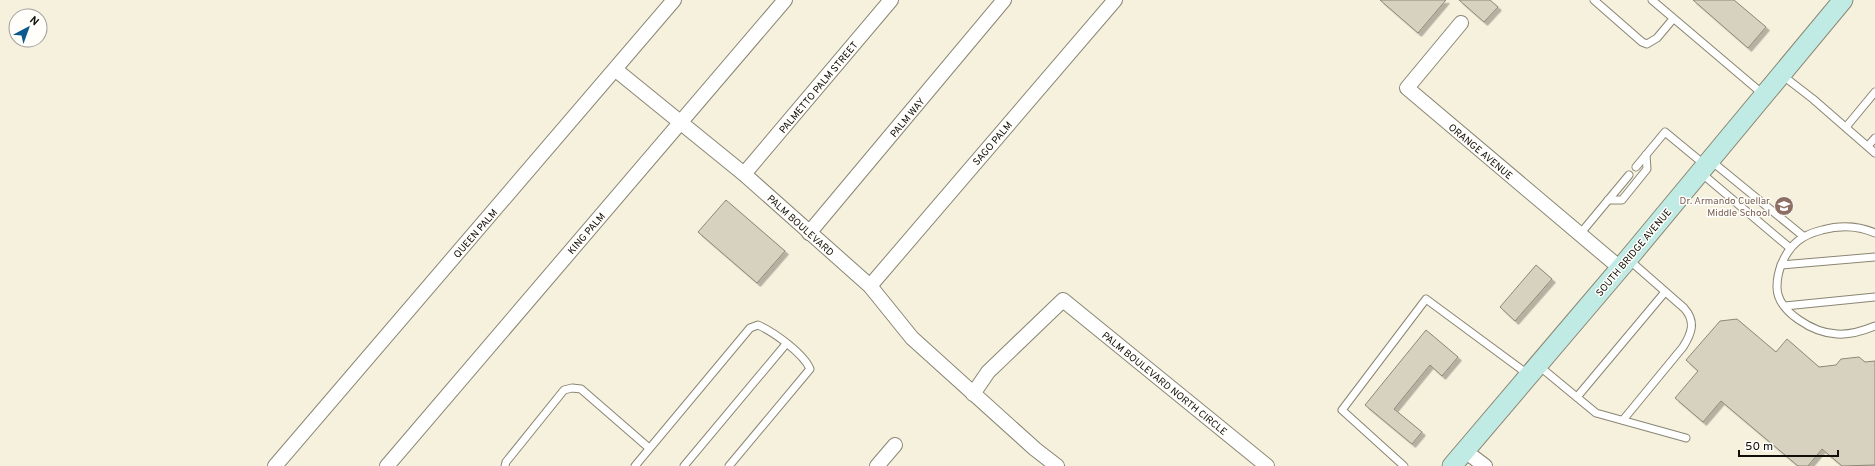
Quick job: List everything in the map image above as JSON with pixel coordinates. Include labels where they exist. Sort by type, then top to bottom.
[{"type":"street","name":"QUEEN PALM","points":[[275,466],[616,70],[674,0]]},
{"type":"street","name":"KING PALM","points":[[387,466],[785,0]]},
{"type":"street","name":"PALMETTO PALM STREET","points":[[744,174],[891,0]]},
{"type":"street","name":"PALM WAY","points":[[809,233],[1004,0]]},
{"type":"street","name":"SAGO PALM","points":[[870,286],[1115,0]]},
{"type":"street","name":"SOUTH BRIDGE AVENUE","points":[[1452,466],[1624,264],[1844,0]]},
{"type":"street","name":"ORANGE AVENUE","points":[[1461,23],[1407,88],[1580,234],[1624,264]]},
{"type":"street","name":"PALM BOULEVARD","points":[[616,70],[744,174],[870,286],[912,338],[973,394]]},
{"type":"street","name":"PALM BOULEVARD NORTH CIRCLE","points":[[973,394],[988,372],[1063,300],[1267,466]]},
{"type":"street","points":[[973,394],[1035,449],[1057,466]]},
{"type":"street","points":[[877,466],[895,445]]},
{"type":"street","points":[[1465,451],[1485,466]]},
{"type":"lane","points":[[1594,0],[1642,42],[1647,44],[1657,38],[1673,19]]},
{"type":"lane","points":[[1652,0],[1764,95]]},
{"type":"lane","points":[[1782,75],[1846,127],[1875,153]]},
{"type":"lane","points":[[1846,127],[1875,92]]},
{"type":"lane","points":[[1636,167],[1665,132],[1705,166],[1790,248]]},
{"type":"lane","points":[[1868,146],[1875,138]]},
{"type":"lane","points":[[1608,200],[1622,200],[1648,169],[1646,155]]},
{"type":"lane","points":[[1705,166],[1803,236]]},
{"type":"lane","points":[[1580,234],[1629,175]]},
{"type":"lane","points":[[1875,233],[1864,228],[1847,226],[1829,228],[1803,236],[1790,248],[1781,265],[1777,288],[1785,306],[1790,312],[1802,322],[1814,329],[1837,334],[1858,332],[1875,326]]},
{"type":"lane","points":[[1781,265],[1875,257]]},
{"type":"lane","points":[[1623,420],[1690,338],[1693,327],[1689,314],[1665,292],[1624,264]]},
{"type":"lane","points":[[1577,397],[1665,292]]},
{"type":"lane","points":[[1785,306],[1875,297]]},
{"type":"lane","points":[[1404,466],[1342,410],[1426,299],[1533,370],[1577,397],[1596,413],[1686,438]]},
{"type":"lane","points":[[635,466],[750,328],[758,324],[768,329],[807,361],[810,369],[729,466]]},
{"type":"lane","points":[[684,466],[786,344]]},
{"type":"lane","points":[[505,466],[506,462],[564,390],[572,388],[581,389],[649,448]]},
{"type":"building","points":[[1380,0],[1446,0],[1418,33]]},
{"type":"building","points":[[1459,0],[1490,0],[1498,7],[1484,22]]},
{"type":"building","points":[[1693,0],[1734,0],[1766,27],[1748,48]]},
{"type":"building","points":[[726,200],[785,251],[757,283],[698,232]]},
{"type":"building","points":[[1536,265],[1552,279],[1515,321],[1500,307]]},
{"type":"building","points":[[1737,319],[1776,352],[1787,339],[1819,367],[1836,365],[1841,359],[1859,357],[1865,362],[1875,361],[1875,465],[1842,466],[1822,449],[1808,466],[1798,466],[1721,401],[1703,422],[1675,398],[1698,371],[1686,360],[1720,321]]},
{"type":"building","points":[[1426,330],[1458,357],[1442,376],[1430,365],[1394,409],[1422,432],[1412,444],[1365,405]]},
{"type":"place","name":"Dr. Armando Cuellar Middle School","points":[[1784,206]]}]
